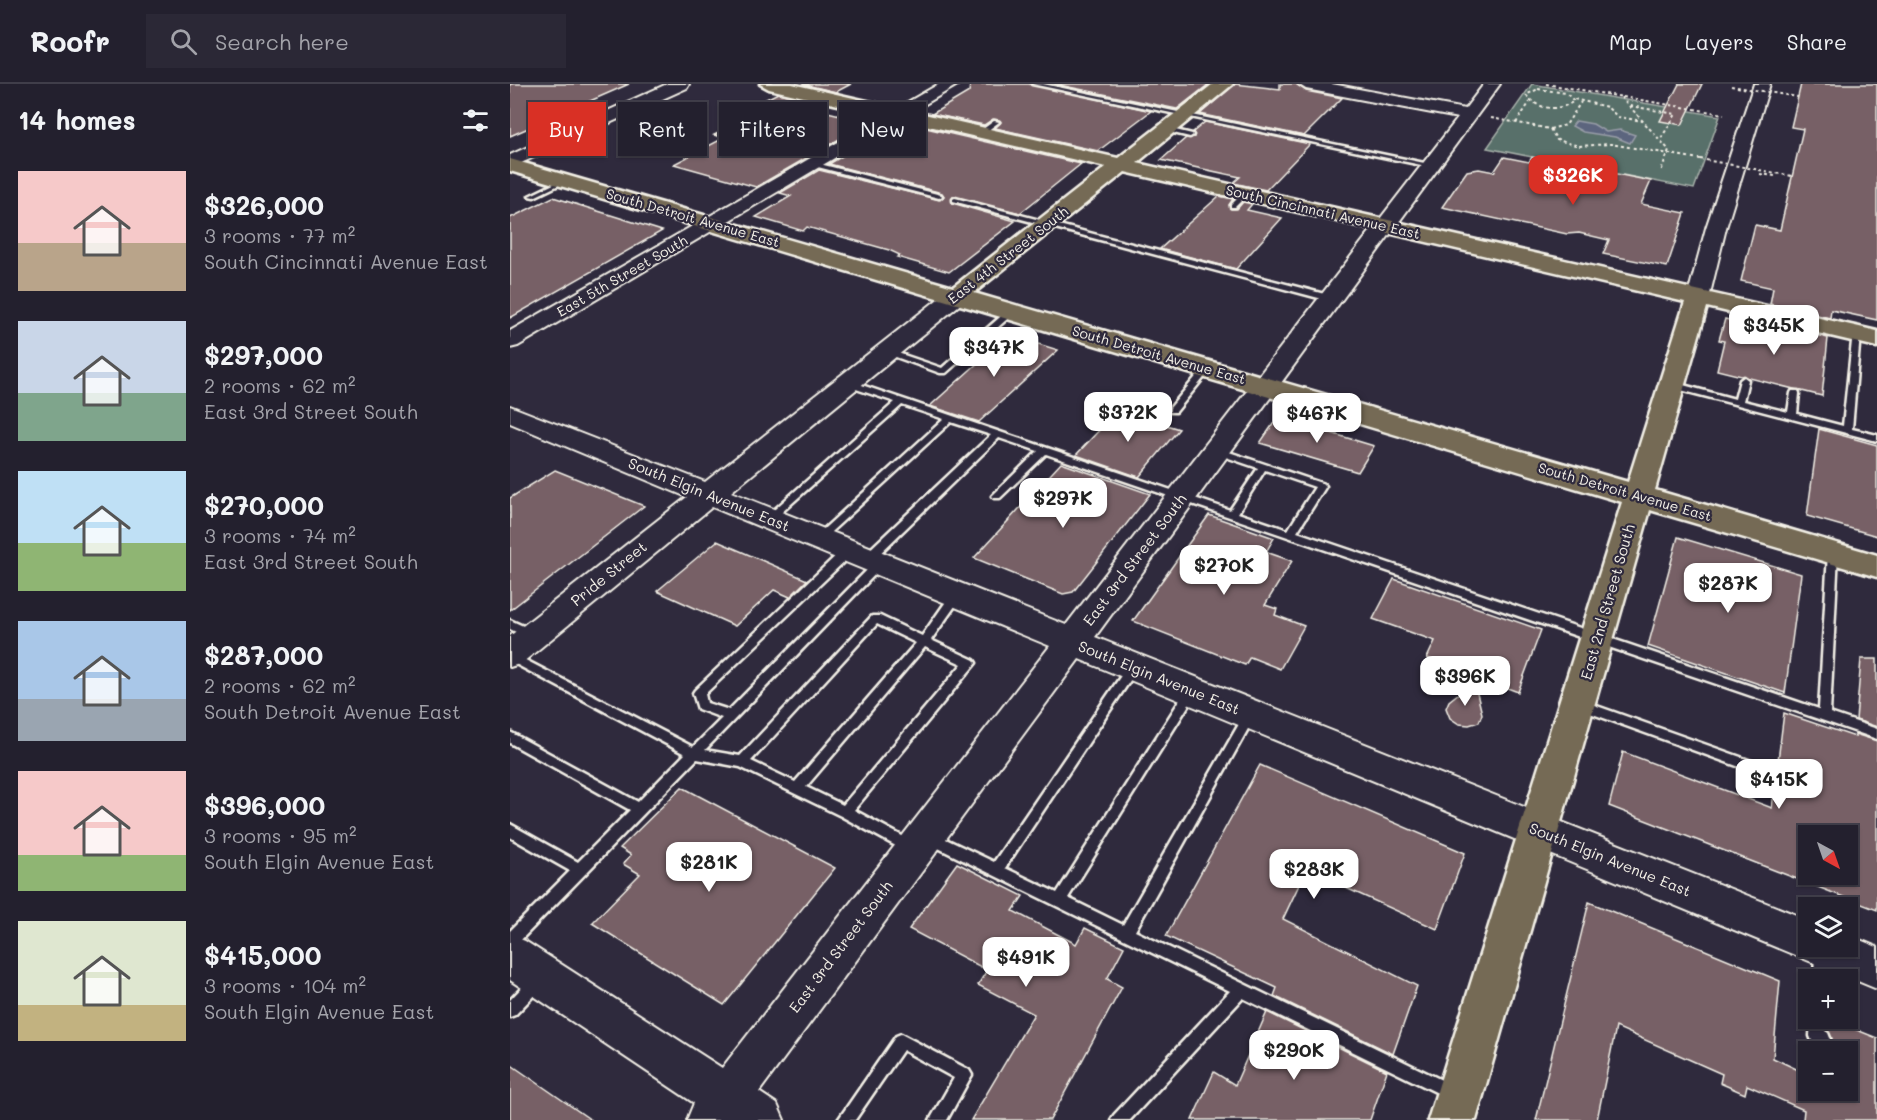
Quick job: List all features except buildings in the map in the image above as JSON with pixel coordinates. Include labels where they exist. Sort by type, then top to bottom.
[{"type":"main road","name":"South Cincinnati Avenue East","points":[[769,84],[847,102]]},
{"type":"main road","name":"East 4th Street South","points":[[955,297],[1224,84]]},
{"type":"main road","name":"South Cincinnati Avenue East","points":[[926,118],[988,128],[1239,200],[1386,226],[1866,337]]},
{"type":"main road","name":"South Detroit Avenue East","points":[[510,163],[955,297],[1877,566]]},
{"type":"main road","name":"East 2nd Street South","points":[[1456,1108],[1598,639],[1698,298]]},
{"type":"street","points":[[510,163],[681,84]]},
{"type":"street","name":"East 5th Street South","points":[[920,102],[951,84]]},
{"type":"street","points":[[1306,84],[1468,115]]},
{"type":"street","name":"East 3rd Street South","points":[[733,1112],[921,843],[1333,299],[1492,84]]},
{"type":"street","name":"East 2nd Street South","points":[[1698,298],[1716,228],[1762,84]]},
{"type":"street","name":"East 5th Street South","points":[[510,341],[839,149]]},
{"type":"street","name":"East 4th Street South","points":[[708,495],[955,297]]},
{"type":"street","name":"South Elgin Avenue East","points":[[511,415],[1798,936]]},
{"type":"street","name":"Pride Street","points":[[516,642],[708,495]]},
{"type":"street","points":[[1850,957],[1877,968]]},
{"type":"street","points":[[526,966],[733,1112]]},
{"type":"lane","points":[[1035,84],[1431,165]]},
{"type":"lane","points":[[1167,130],[1190,135]]},
{"type":"lane","points":[[812,165],[939,196]]},
{"type":"lane","points":[[532,196],[564,181]]},
{"type":"lane","points":[[955,201],[1333,299]]},
{"type":"lane","points":[[885,352],[943,371],[1010,313]]},
{"type":"lane","points":[[1847,430],[1866,337]]},
{"type":"lane","points":[[1173,410],[1207,369]]},
{"type":"lane","points":[[1738,402],[1744,380]]},
{"type":"lane","points":[[847,383],[1181,499],[1877,734]]},
{"type":"lane","points":[[1672,385],[1877,438]]},
{"type":"lane","points":[[1792,416],[1795,393]]},
{"type":"lane","points":[[769,520],[901,401]]},
{"type":"lane","points":[[817,539],[950,418]]},
{"type":"lane","points":[[731,716],[702,706],[699,693],[864,559],[997,435]]},
{"type":"lane","points":[[997,496],[1044,451]]},
{"type":"lane","points":[[1217,451],[1321,486],[1290,535]]},
{"type":"lane","points":[[1231,515],[1263,467]]},
{"type":"lane","points":[[1824,716],[1833,553]]},
{"type":"lane","points":[[510,942],[731,716],[864,559]]},
{"type":"lane","points":[[797,788],[924,640],[957,596]]},
{"type":"lane","points":[[742,762],[876,619],[970,663],[845,812]]},
{"type":"lane","points":[[516,642],[694,753],[742,762],[845,812],[996,870],[1242,989],[1456,1108]]},
{"type":"lane","points":[[996,870],[1133,667]]},
{"type":"lane","points":[[1060,900],[1192,691]]},
{"type":"lane","points":[[1577,704],[1762,770]]},
{"type":"lane","points":[[1126,933],[1250,714]]},
{"type":"lane","points":[[510,737],[639,809]]},
{"type":"lane","points":[[510,830],[580,870]]},
{"type":"lane","points":[[510,1010],[526,966]]},
{"type":"lane","points":[[1119,1120],[1242,989]]},
{"type":"lane","points":[[1817,1029],[1816,1036],[1822,1038]]},
{"type":"lane","points":[[846,1120],[901,1041],[964,1075],[938,1120]]},
{"type":"path","points":[[1546,84],[1724,114]]},
{"type":"path","points":[[1552,90],[1555,86]]},
{"type":"path","points":[[1731,86],[1798,97]]},
{"type":"path","points":[[1574,98],[1572,104],[1560,108],[1530,102],[1526,95],[1552,90],[1566,93],[1581,102],[1607,107],[1618,117],[1643,121]]},
{"type":"path","points":[[1621,96],[1669,153]]},
{"type":"path","points":[[1516,123],[1530,102]]},
{"type":"path","points":[[1491,118],[1550,129],[1566,125],[1581,102]]},
{"type":"path","points":[[1629,106],[1676,114],[1660,140]]},
{"type":"path","points":[[1550,129],[1557,140],[1579,146],[1611,144],[1792,176]]},
{"type":"path","points":[[1661,172],[1669,153]]},
{"type":"path","points":[[1707,163],[1712,164]]},
{"type":"path","points":[[1760,174],[1775,176]]},
{"type":"green space","points":[[1532,84],[1720,116],[1694,189],[1487,148]]},
{"type":"water","points":[[1576,121],[1593,124],[1606,132],[1620,130],[1635,135],[1630,143],[1615,137],[1583,132],[1572,126]]}]
